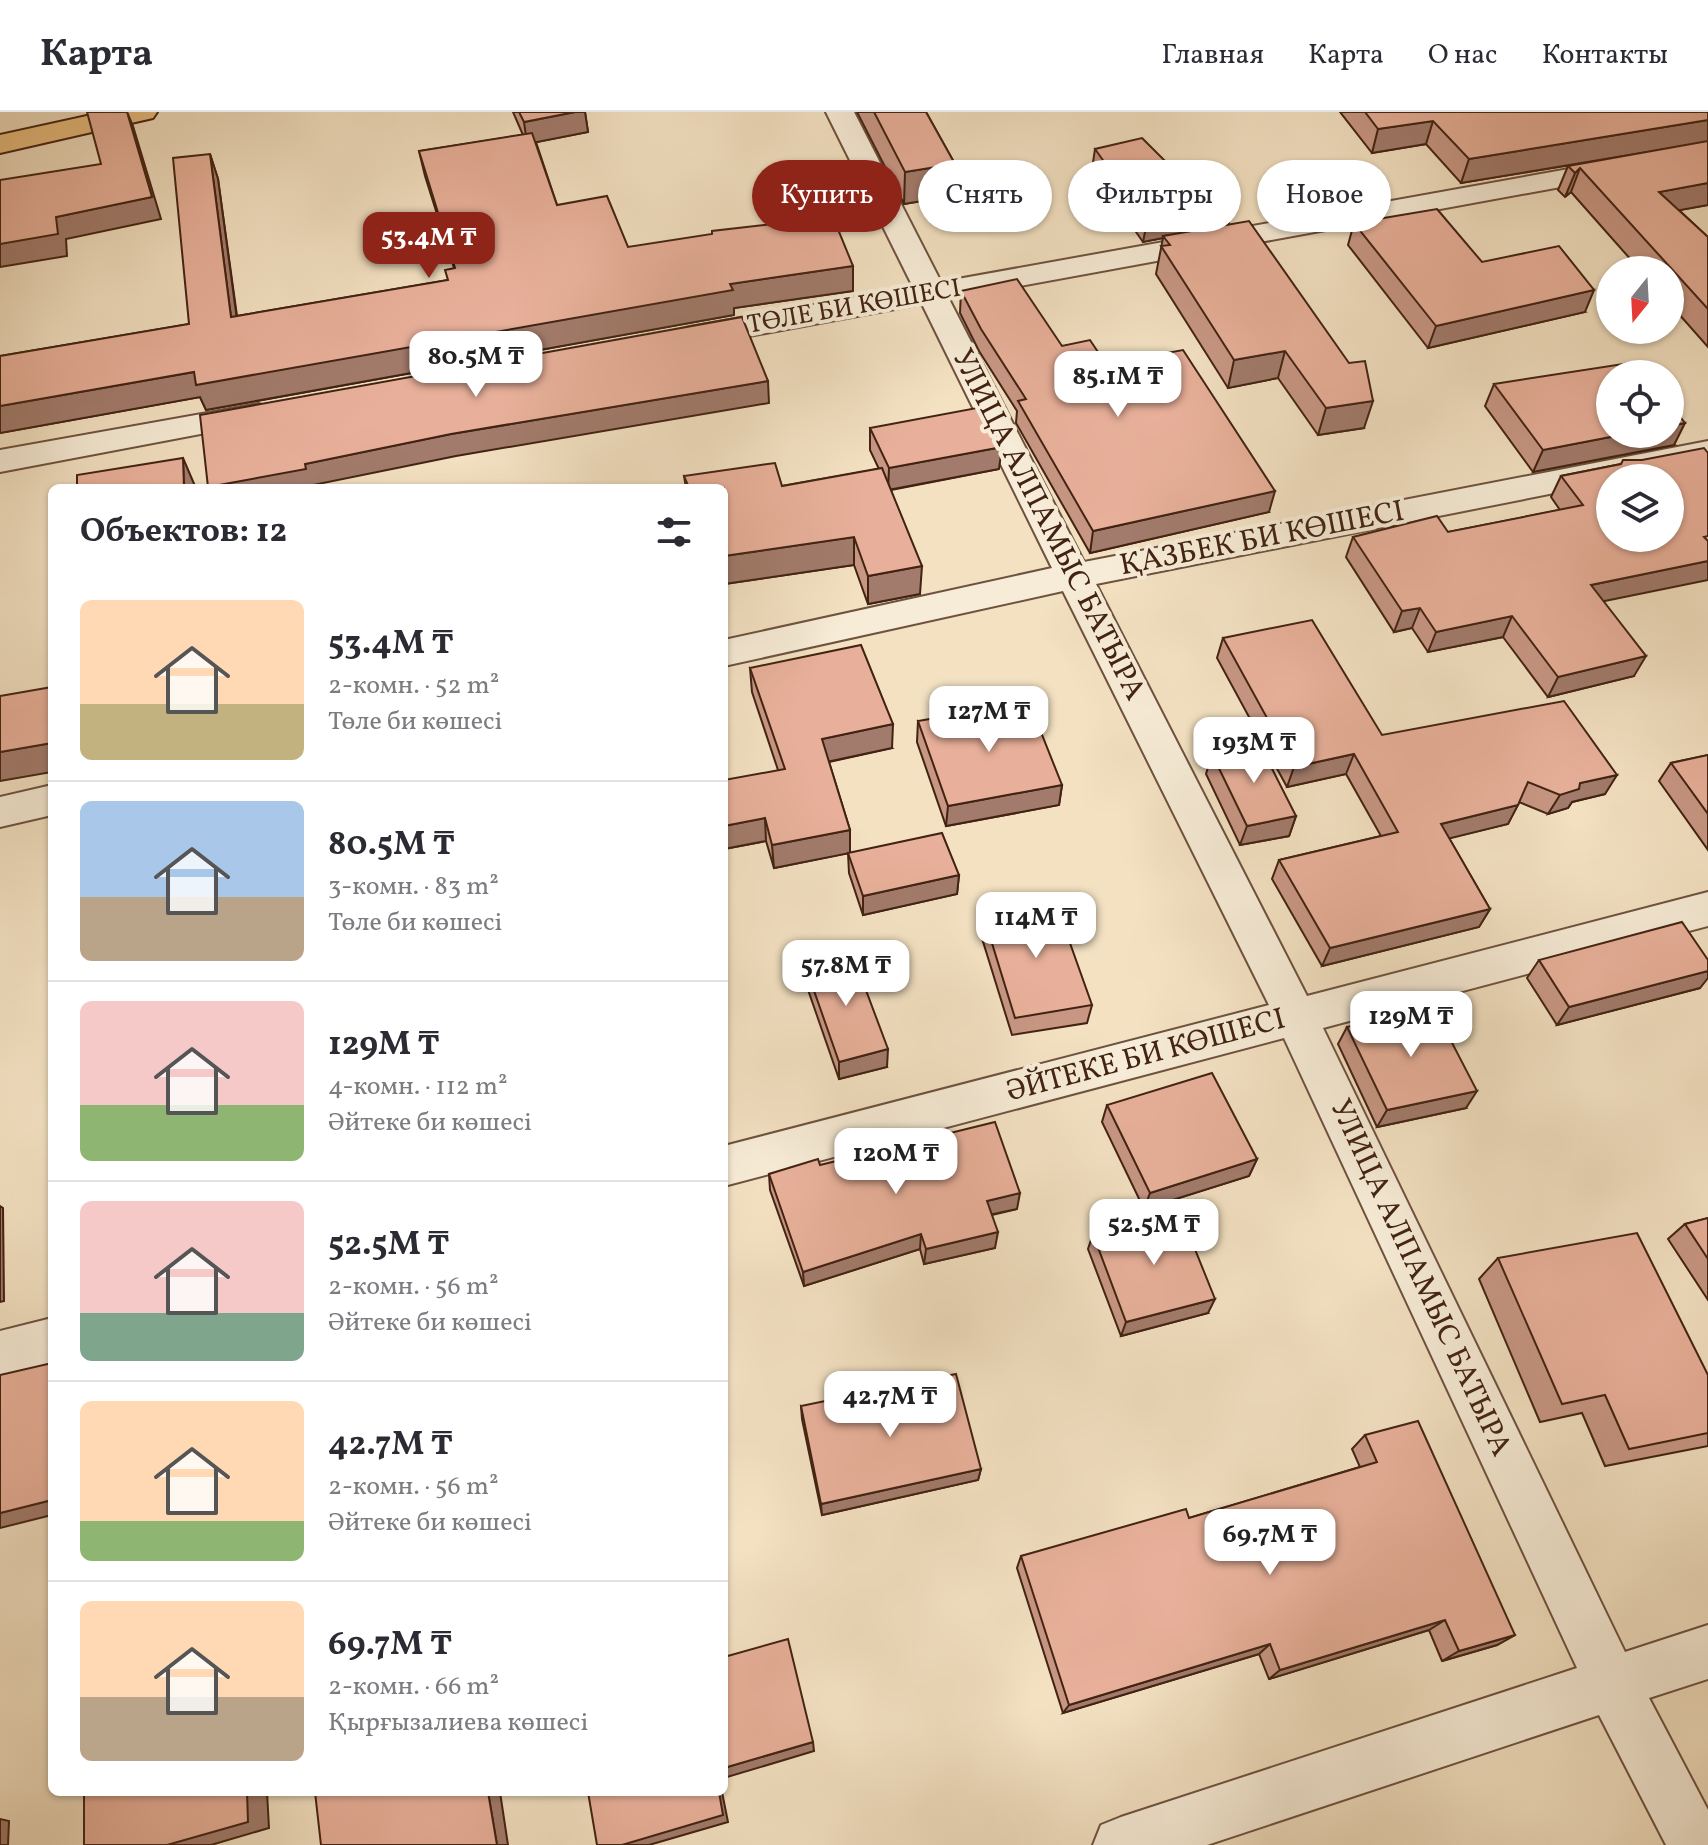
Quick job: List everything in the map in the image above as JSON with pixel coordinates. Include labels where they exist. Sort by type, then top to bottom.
[{"type":"highway","points":[[0,144],[143,112]]},
{"type":"street","name":"УЛИЦА АЛПАМЫС БАТЫРА","points":[[840,112],[1296,1017],[1612,1684],[1696,1845]]},
{"type":"street","name":"ТӨЛЕ БИ КӨШЕСІ","points":[[667,341],[1708,152]]},
{"type":"street","points":[[0,461],[279,411]]},
{"type":"street","name":"ҚАЗБЕК БИ КӨШЕСІ","points":[[728,652],[1074,576],[1708,452]]},
{"type":"street","points":[[0,812],[48,801]]},
{"type":"street","name":"ӘЙТЕКЕ БИ КӨШЕСІ","points":[[728,1165],[1708,909]]},
{"type":"street","points":[[0,1354],[48,1342]]},
{"type":"street","points":[[1121,1845],[1708,1652]]},
{"type":"building","points":[[87,112],[127,112],[152,197],[56,217],[58,234],[0,244],[0,180],[101,164]]},
{"type":"building","points":[[519,112],[575,112],[524,122]]},
{"type":"building","points":[[874,112],[926,112],[953,160],[918,160],[918,170],[905,172],[902,160],[899,160]]},
{"type":"building","points":[[1365,112],[1708,112],[1708,120],[1469,159],[1433,121],[1378,129]]},
{"type":"building","points":[[532,133],[557,205],[607,196],[628,247],[752,226],[752,232],[839,232],[853,266],[730,284],[733,290],[196,385],[194,372],[0,406],[0,356],[189,324],[173,158],[210,154],[231,317],[448,280],[445,270],[455,268],[419,151]]},
{"type":"building","points":[[1142,138],[1164,160],[1103,160],[1095,149]]},
{"type":"building","points":[[1708,141],[1708,183],[1659,192],[1708,237],[1708,309],[1684,283],[1684,256],[1660,256],[1580,168],[1575,173],[1568,166]]},
{"type":"building","points":[[1437,209],[1482,262],[1559,246],[1594,290],[1436,326],[1361,232],[1391,232],[1391,217]]},
{"type":"building","points":[[1249,221],[1349,363],[1365,361],[1373,401],[1326,408],[1285,351],[1234,360],[1161,246],[1170,245],[1163,236],[1186,232],[1241,232],[1241,222]]},
{"type":"building","points":[[1017,279],[1062,346],[1090,340],[1106,364],[1183,350],[1275,491],[1093,531],[1018,401],[1026,399],[981,329],[961,291]]},
{"type":"building","points":[[742,317],[768,381],[451,434],[305,464],[306,469],[224,484],[208,484],[200,415]]},
{"type":"building","points":[[1596,368],[1596,440],[1543,450],[1494,384]]},
{"type":"building","points":[[982,407],[1002,447],[889,468],[870,428]]},
{"type":"building","points":[[1704,448],[1708,453],[1708,536],[1704,537],[1708,541],[1708,561],[1591,585],[1646,656],[1558,677],[1512,616],[1436,632],[1420,608],[1402,611],[1353,537],[1437,516],[1448,532],[1583,505],[1561,476],[1596,469],[1596,552],[1684,552],[1684,464],[1621,464],[1623,460],[1642,460]]},
{"type":"building","points":[[183,458],[184,484],[77,484],[77,475]]},
{"type":"building","points":[[775,463],[782,486],[882,468],[922,566],[868,576],[854,537],[728,555],[728,484],[687,484],[684,476]]},
{"type":"building","points":[[1312,620],[1382,735],[1564,701],[1617,775],[1580,783],[1579,789],[1560,795],[1528,782],[1518,805],[1441,824],[1490,909],[1330,948],[1279,860],[1398,832],[1354,754],[1294,767],[1223,638]]},
{"type":"building","points":[[861,645],[893,724],[822,739],[850,830],[772,845],[765,818],[728,825],[728,779],[785,769],[750,668]]},
{"type":"building","points":[[48,688],[48,744],[0,752],[0,696]]},
{"type":"building","points":[[1029,702],[1062,785],[948,806],[918,721]]},
{"type":"building","points":[[1260,745],[1296,816],[1247,826],[1212,754]]},
{"type":"building","points":[[1708,755],[1708,814],[1671,763]]},
{"type":"building","points":[[942,833],[959,875],[863,896],[848,853]]},
{"type":"building","points":[[1055,901],[1092,1005],[1015,1018],[983,914]]},
{"type":"building","points":[[1682,922],[1708,960],[1708,971],[1569,1007],[1539,960]]},
{"type":"building","points":[[852,953],[888,1049],[839,1062],[805,965]]},
{"type":"building","points":[[1434,1008],[1477,1091],[1387,1110],[1347,1027]]},
{"type":"building","points":[[1212,1073],[1257,1159],[1150,1193],[1107,1105]]},
{"type":"building","points":[[995,1122],[1020,1193],[987,1201],[998,1232],[926,1249],[921,1234],[803,1272],[769,1174],[818,1159],[820,1165]]},
{"type":"building","points":[[1180,1212],[1215,1299],[1126,1322],[1093,1234]]},
{"type":"building","points":[[1708,1218],[1708,1259],[1685,1224]]},
{"type":"building","points":[[1637,1233],[1708,1375],[1708,1433],[1629,1449],[1605,1395],[1562,1404],[1498,1258]]},
{"type":"building","points":[[48,1364],[48,1501],[0,1513],[0,1375]]},
{"type":"building","points":[[956,1374],[981,1469],[821,1504],[801,1406]]},
{"type":"building","points":[[1418,1421],[1515,1635],[1459,1651],[1445,1620],[1280,1670],[1270,1644],[1069,1705],[1021,1556],[1186,1509],[1189,1518],[1377,1462],[1365,1435]]},
{"type":"building","points":[[788,1639],[813,1742],[728,1767],[728,1656]]},
{"type":"building","points":[[84,1796],[247,1796],[248,1822],[167,1845],[84,1845]]},
{"type":"building","points":[[315,1796],[489,1796],[497,1845],[321,1845]]},
{"type":"building","points":[[589,1796],[720,1796],[723,1815],[622,1845],[597,1845]]}]
